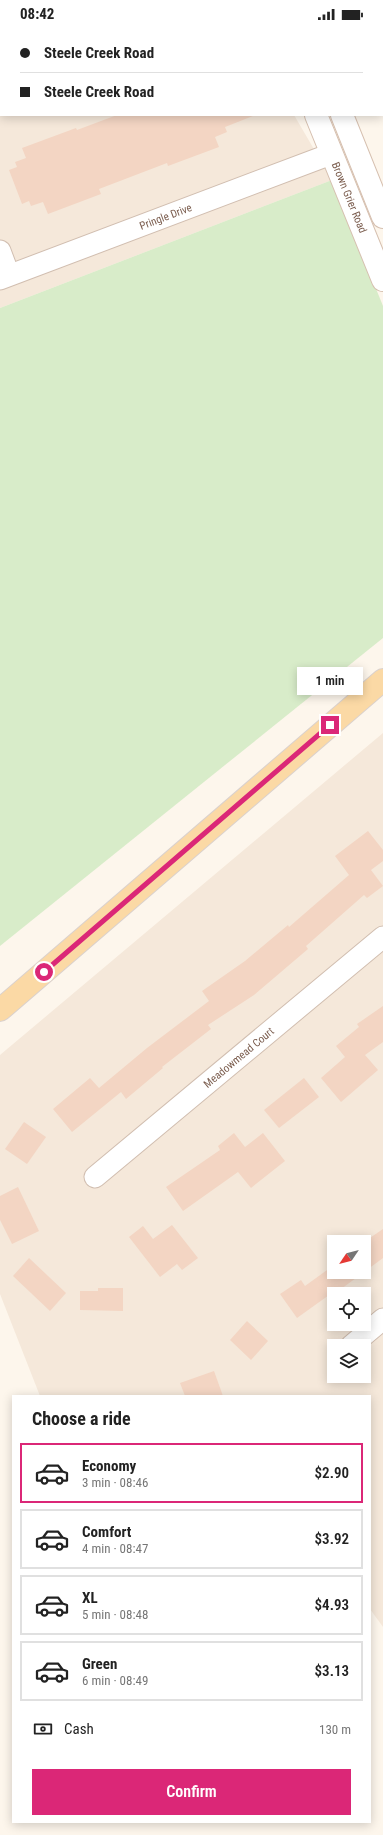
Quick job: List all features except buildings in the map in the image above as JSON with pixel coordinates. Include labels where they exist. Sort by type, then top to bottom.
[{"type":"main road","name":"Brown Grier Road","points":[[316,116],[383,280]]},
{"type":"main road","points":[[342,116],[383,217]]},
{"type":"main road","points":[[0,1010],[383,680]]},
{"type":"street","name":"Pringle Drive","points":[[5,277],[331,154]]},
{"type":"street","points":[[0,251],[5,277]]},
{"type":"street","name":"Meadowmead Court","points":[[94,1177],[383,936]]},
{"type":"street","points":[[359,1339],[383,1319]]},
{"type":"shaded area","points":[[0,116],[295,116],[332,180],[0,308]]},
{"type":"shaded area","points":[[383,733],[383,1627],[371,1610],[371,1395],[40,1395],[0,1294],[0,1055]]},
{"type":"green space","points":[[332,180],[383,306],[383,638],[0,946],[0,308]]},
{"type":"route","points":[[44,972],[330,725]]}]
